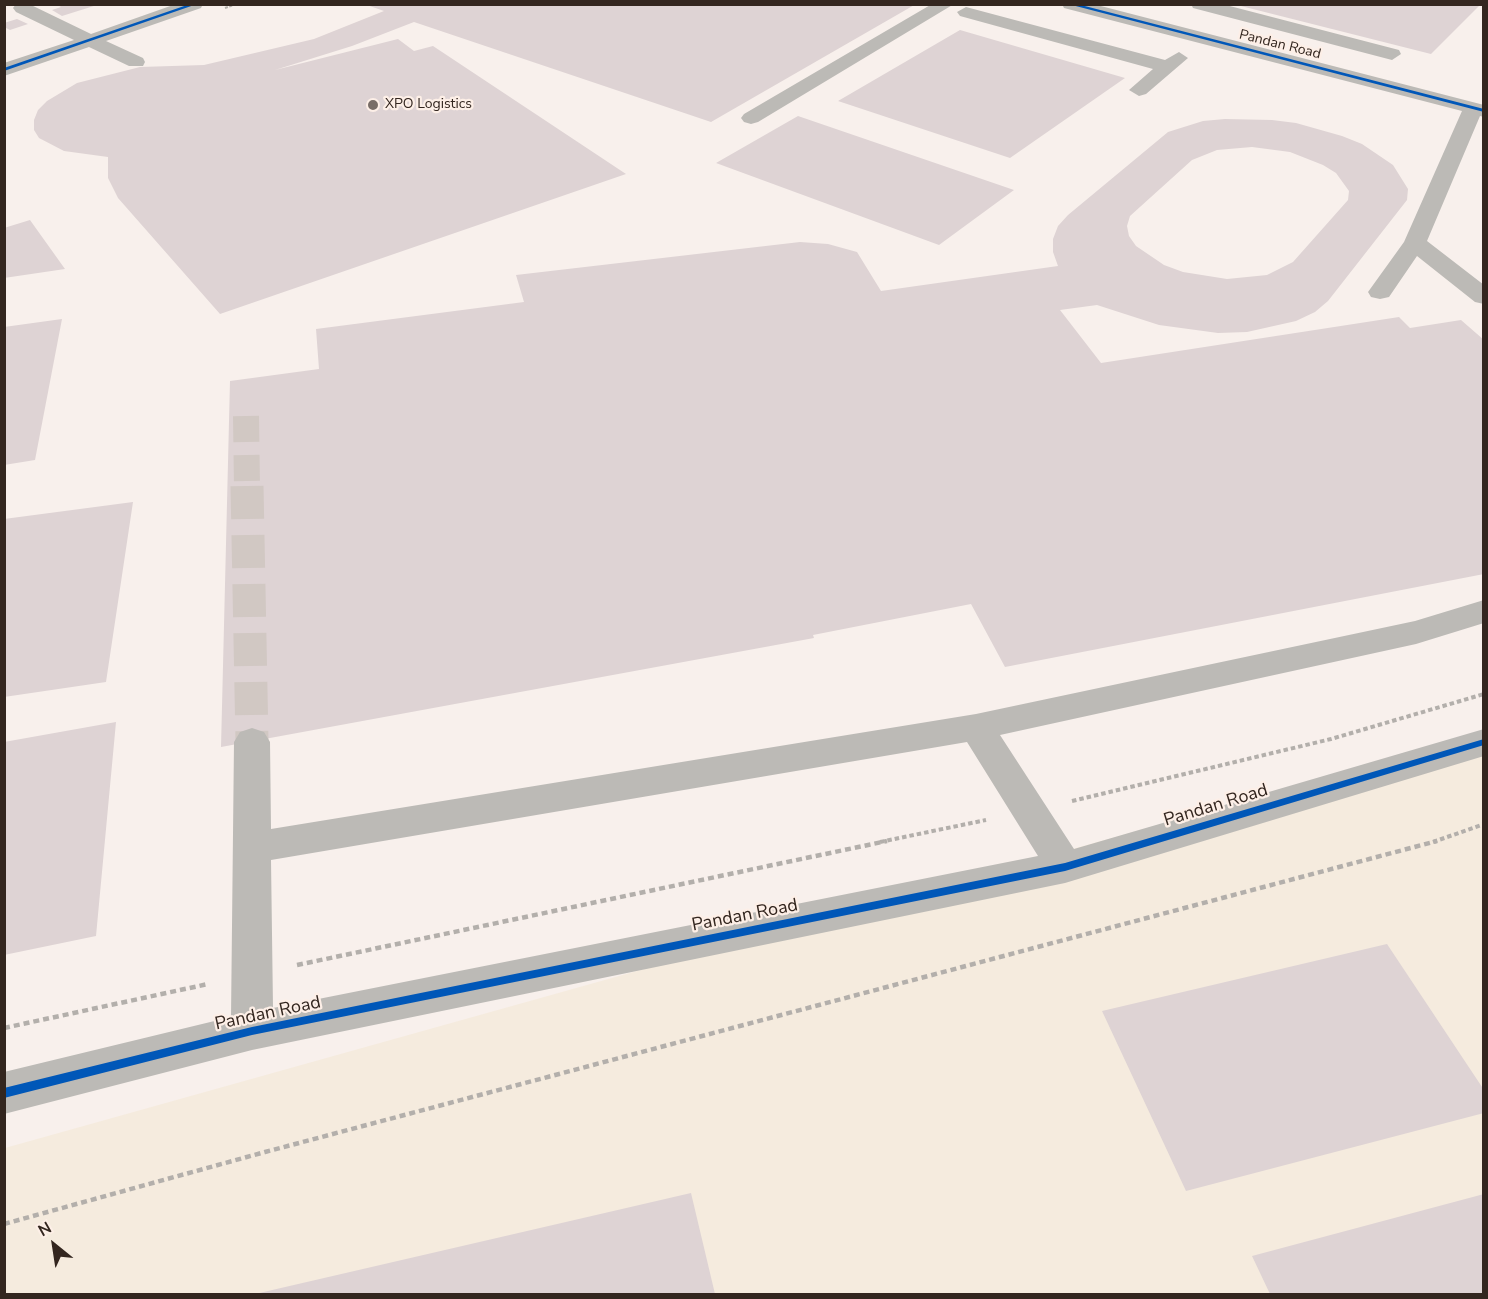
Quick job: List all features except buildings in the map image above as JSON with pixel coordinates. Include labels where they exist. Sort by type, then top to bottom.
[{"type":"street","points":[[4,70],[94,41],[195,4]]},
{"type":"street","points":[[751,118],[946,4]]},
{"type":"street","name":"Pandan Road","points":[[1070,4],[1478,109]]},
{"type":"street","points":[[1199,4],[1392,54]]},
{"type":"street","points":[[4,14],[28,6],[136,62]]},
{"type":"street","points":[[966,12],[1168,67]]},
{"type":"street","points":[[1138,90],[1204,39]]},
{"type":"street","points":[[1380,291],[1415,243],[1478,109]]},
{"type":"street","points":[[1415,243],[1484,297]]},
{"type":"street","points":[[252,848],[976,726],[1416,632],[1484,611]]},
{"type":"street","points":[[976,726],[1065,867]]},
{"type":"street","points":[[252,741],[252,1031]]},
{"type":"street","name":"Pandan Road","points":[[4,1093],[252,1031],[1065,867],[1484,742]]},
{"type":"path","points":[[4,1028],[1029,811],[1331,740],[1484,694]]},
{"type":"path","points":[[4,1224],[265,1152],[1411,848],[1484,824]]},
{"type":"shaded area","points":[[1483,734],[1483,1294],[5,1294],[5,1148]]},
{"type":"tunnel","points":[[246,416],[247,488]]},
{"type":"tunnel","points":[[247,486],[252,742]]},
{"type":"cycle path","points":[[4,70],[195,4]]},
{"type":"cycle path","points":[[1070,4],[1484,111]]},
{"type":"cycle path","points":[[4,1093],[252,1031],[1065,867],[1484,742]]},
{"type":"place","name":"XPO Logistics","points":[[373,105]]}]
